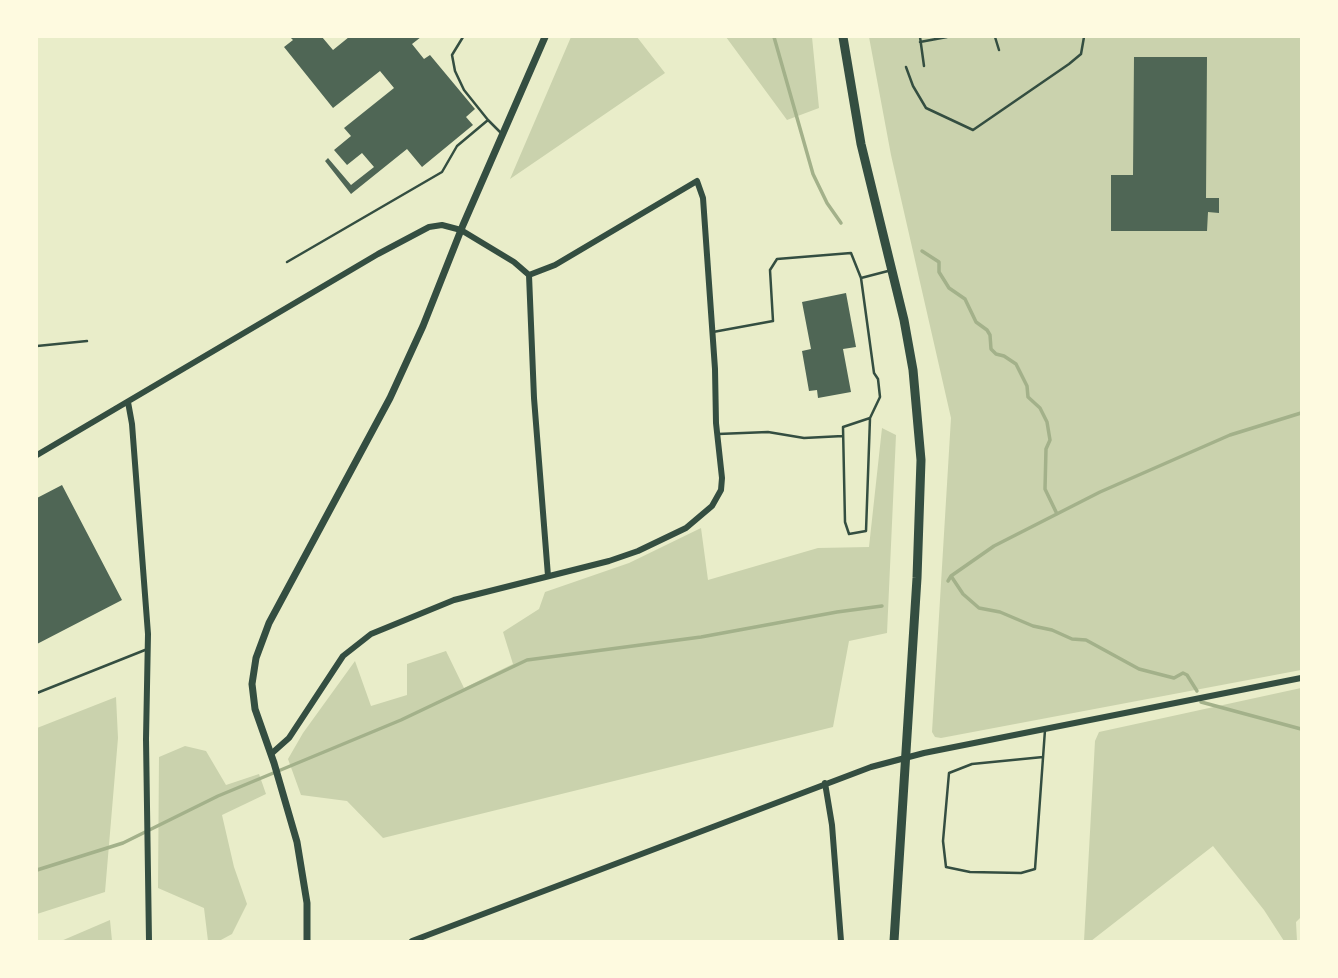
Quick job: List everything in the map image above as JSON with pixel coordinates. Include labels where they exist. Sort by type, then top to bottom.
[{"type":"main road","points":[[843,37],[861,144],[913,370],[921,460],[917,578],[894,941]]},
{"type":"street","points":[[307,941],[308,911],[303,871],[282,787],[258,720],[253,697],[253,673],[259,645],[390,398],[545,37]]},
{"type":"street","points":[[273,759],[343,656],[362,639],[398,621],[454,600],[609,561],[638,551],[686,528],[712,506],[722,484],[704,198],[697,181],[555,265],[529,275]]},
{"type":"street","points":[[37,455],[378,254],[429,227],[442,225],[461,230],[514,262],[529,275],[534,397],[548,576]]},
{"type":"street","points":[[128,402],[148,649],[146,739],[149,941]]},
{"type":"street","points":[[411,941],[871,766],[1301,678]]},
{"type":"street","points":[[825,783],[832,825],[841,941]]},
{"type":"lane","points":[[463,37],[455,48],[452,61],[464,90],[502,134]]},
{"type":"lane","points":[[919,37],[924,65]]},
{"type":"lane","points":[[920,42],[947,37]]},
{"type":"lane","points":[[995,37],[999,50]]},
{"type":"lane","points":[[905,67],[926,108],[973,131],[1081,54],[1084,37]]},
{"type":"lane","points":[[288,262],[442,172],[457,146],[488,120]]},
{"type":"lane","points":[[713,332],[774,321],[770,270],[777,259],[851,253],[861,278],[874,373],[878,379],[880,397],[870,418],[866,531],[849,534],[845,522],[843,427],[870,418]]},
{"type":"lane","points":[[861,278],[892,270]]},
{"type":"lane","points":[[37,346],[87,341]]},
{"type":"lane","points":[[717,434],[768,432],[804,438],[844,436]]},
{"type":"lane","points":[[37,693],[148,649]]},
{"type":"lane","points":[[1043,757],[972,764],[949,774],[943,841],[946,867],[970,872],[1021,873],[1035,869],[1045,730]]},
{"type":"green space","points":[[571,37],[637,37],[665,73],[510,179]]},
{"type":"green space","points":[[726,37],[812,37],[819,108],[787,120]]},
{"type":"green space","points":[[869,37],[1301,37],[1301,670],[935,737],[932,732],[951,418],[891,155]]},
{"type":"green space","points":[[882,428],[896,435],[887,633],[849,641],[833,727],[383,838],[347,801],[301,795],[288,759],[303,733],[355,661],[371,706],[407,695],[407,664],[446,651],[464,688],[513,664],[503,632],[539,609],[545,592],[629,563],[701,528],[708,580],[818,548],[869,547]]},
{"type":"green space","points":[[1301,688],[1301,917],[1296,922],[1297,941],[1284,941],[1264,910],[1213,846],[1091,941],[1084,941],[1095,741],[1099,732]]},
{"type":"green space","points":[[116,697],[118,738],[105,892],[37,914],[37,728]]},
{"type":"green space","points":[[185,746],[206,751],[226,785],[259,774],[266,794],[222,815],[234,867],[247,904],[232,934],[219,941],[208,941],[204,908],[158,888],[159,757]]},
{"type":"green space","points":[[110,920],[112,941],[61,941]]},
{"type":"building","points":[[290,37],[322,37],[333,50],[349,37],[421,37],[412,44],[424,59],[430,55],[475,109],[466,117],[473,125],[422,167],[407,149],[351,194],[325,161],[328,158],[351,185],[374,167],[362,153],[347,165],[334,150],[351,136],[344,128],[394,88],[380,71],[333,108],[284,47],[293,40]]},
{"type":"building","points":[[1134,57],[1207,57],[1206,198],[1219,198],[1219,213],[1208,212],[1207,231],[1111,231],[1111,175],[1133,175]]},
{"type":"building","points":[[846,293],[856,347],[843,349],[851,392],[818,398],[817,390],[809,391],[802,351],[811,349],[802,302]]},
{"type":"building","points":[[62,485],[122,600],[37,644],[37,498]]},
{"type":"waterway","points":[[774,37],[813,174],[827,203],[841,223]]},
{"type":"waterway","points":[[922,251],[939,262],[939,272],[949,288],[965,299],[976,322],[987,330],[991,349],[1016,364],[1027,386],[1028,397],[1040,408],[1047,422],[1050,440],[1046,449],[1045,489],[1057,514]]},
{"type":"waterway","points":[[948,581],[951,576],[994,546],[1100,492],[1230,435],[1301,413]]},
{"type":"waterway","points":[[951,576],[963,594],[979,608],[1000,612],[1072,639],[1086,640],[1139,669],[1174,678],[1183,673],[1197,691]]},
{"type":"waterway","points":[[37,870],[123,843],[218,796],[401,720],[527,660],[701,637],[882,606]]},
{"type":"waterway","points":[[1201,702],[1301,729]]}]
